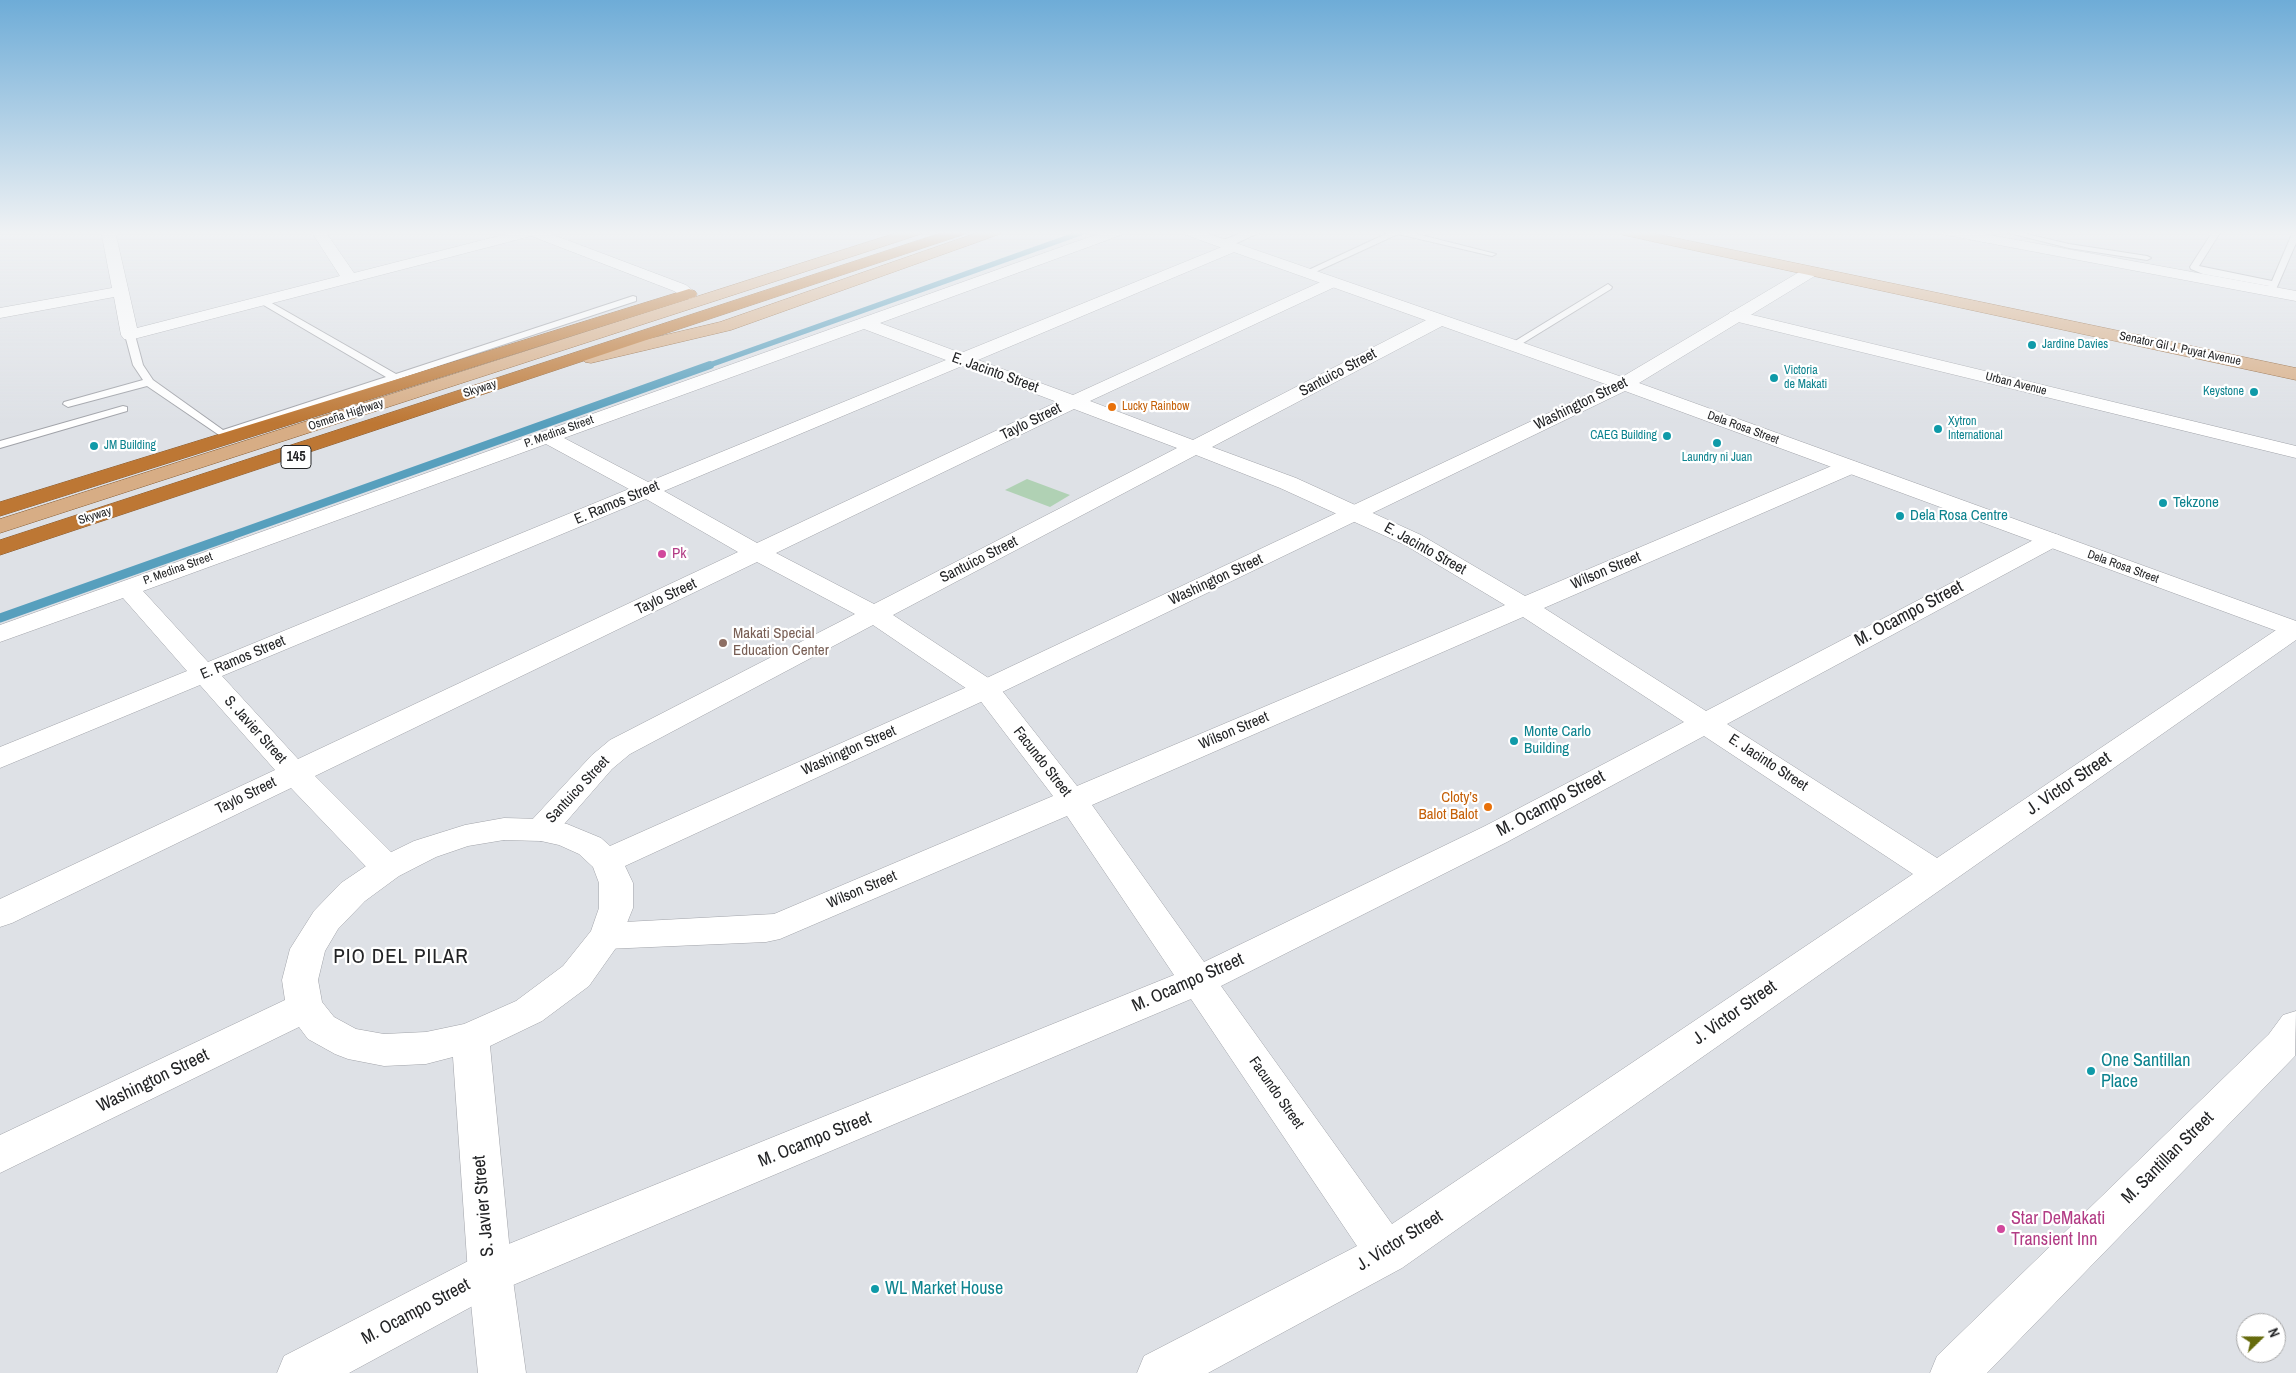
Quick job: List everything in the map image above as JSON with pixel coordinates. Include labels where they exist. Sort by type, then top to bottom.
[{"type":"highway","name":"Skyway","points":[[0,531],[730,295]]},
{"type":"highway","name":"Skyway","points":[[0,548],[766,295]]},
{"type":"highway","points":[[0,509],[622,314],[690,299]]},
{"type":"highway","points":[[0,567],[725,326]]},
{"type":"main road","name":"Osmeña Highway","points":[[0,526],[702,295]]},
{"type":"main road","name":"Osmeña Highway","points":[[690,299],[704,295]]},
{"type":"main road","name":"Osmeña Highway","points":[[0,555],[774,295]]},
{"type":"main road","name":"Osmeña Highway","points":[[591,358],[725,326],[813,295]]},
{"type":"main road","name":"Senator Gil J. Puyat Avenue","points":[[1925,295],[2296,374]]},
{"type":"main road","name":"Senator Gil J. Puyat Avenue","points":[[1993,295],[2296,358]]},
{"type":"street","points":[[0,313],[99,295]]},
{"type":"street","points":[[122,295],[130,335],[289,295]]},
{"type":"street","points":[[686,295],[690,299]]},
{"type":"street","name":"P. Medina Street","points":[[0,634],[938,295]]},
{"type":"street","name":"E. Ramos Street","points":[[0,758],[963,361],[1115,295]]},
{"type":"street","name":"Taylo Street","points":[[0,914],[1074,402],[1305,295]]},
{"type":"street","name":"Dela Rosa Street","points":[[1370,295],[1624,384],[2295,629]]},
{"type":"street","name":"Washington Street","points":[[606,861],[986,689],[1358,513],[1624,384],[1771,295]]},
{"type":"street","name":"Urban Avenue","points":[[1736,316],[2296,452]]},
{"type":"street","name":"Santuico Street","points":[[541,830],[602,762],[620,747],[1440,320]]},
{"type":"street","name":"E. Jacinto Street","points":[[862,322],[1196,448],[1358,513],[1413,540],[1524,606],[1938,874]]},
{"type":"street","points":[[0,504],[222,434]]},
{"type":"street","name":"Facundo Street","points":[[546,436],[647,490],[757,553],[875,615],[986,689],[1072,800],[1387,1253]]},
{"type":"street","name":"Wilson Street","points":[[606,936],[766,930],[780,926],[1849,466]]},
{"type":"street","name":"M. Ocampo Street","points":[[301,1373],[490,1274],[1198,981],[1496,834],[2050,540]]},
{"type":"street","name":"S. Javier Street","points":[[127,588],[294,773],[387,868]]},
{"type":"street","name":"J. Victor Street","points":[[1161,1373],[1387,1253],[2295,629]]},
{"type":"street","points":[[504,829],[541,830],[568,836],[590,846],[606,861],[616,883],[616,908],[606,936],[576,976],[529,1012],[470,1038],[426,1048],[384,1050],[348,1043],[322,1028],[305,1007],[300,980],[308,950],[326,920],[353,892],[387,868],[425,849],[465,836],[504,829]]},
{"type":"street","name":"Washington Street","points":[[0,1155],[305,1007]]},
{"type":"street","name":"M. Santillan Street","points":[[1954,1373],[2282,1044],[2296,1026]]},
{"type":"street","name":"S. Javier Street","points":[[470,1038],[490,1274],[502,1373]]},
{"type":"lane","points":[[1512,346],[1595,295]]},
{"type":"lane","points":[[130,335],[138,365],[149,382],[222,434],[633,299]]},
{"type":"lane","points":[[263,302],[394,376]]},
{"type":"lane","points":[[68,404],[149,382]]},
{"type":"lane","points":[[0,445],[123,409]]},
{"type":"green space","points":[[1027,479],[1070,495],[1050,507],[1005,490]]},
{"type":"waterway","points":[[707,366],[906,295]]},
{"type":"waterway","points":[[228,537],[710,365]]},
{"type":"waterway","points":[[0,618],[231,536]]},
{"type":"place","name":"Jardine Davies","points":[[2032,345]]},
{"type":"place","name":"Victoria de Makati","points":[[1774,378]]},
{"type":"place","name":"Keystone","points":[[2254,392]]},
{"type":"place","name":"Lucky Rainbow","points":[[1112,407]]},
{"type":"place","name":"Xytron International","points":[[1938,429]]},
{"type":"place","name":"CAEG Building","points":[[1667,436]]},
{"type":"place","name":"Laundry ni Juan","points":[[1717,443]]},
{"type":"place","name":"JM Building","points":[[94,446]]},
{"type":"place","name":"Tekzone","points":[[2163,503]]},
{"type":"place","name":"Dela Rosa Centre","points":[[1900,516]]},
{"type":"place","name":"Pk","points":[[662,554]]},
{"type":"place","name":"Makati Special Education Center","points":[[723,643]]},
{"type":"place","name":"Monte Carlo Building","points":[[1514,741]]},
{"type":"place","name":"Cloty’s Balot Balot","points":[[1488,807]]},
{"type":"place","name":"One Santillan Place","points":[[2091,1071]]},
{"type":"place","name":"Star DeMakati Transient Inn","points":[[2001,1229]]},
{"type":"place","name":"WL Market House","points":[[875,1289]]},
{"type":"district","name":"PIO DEL PILAR","points":[[401,957]]}]
